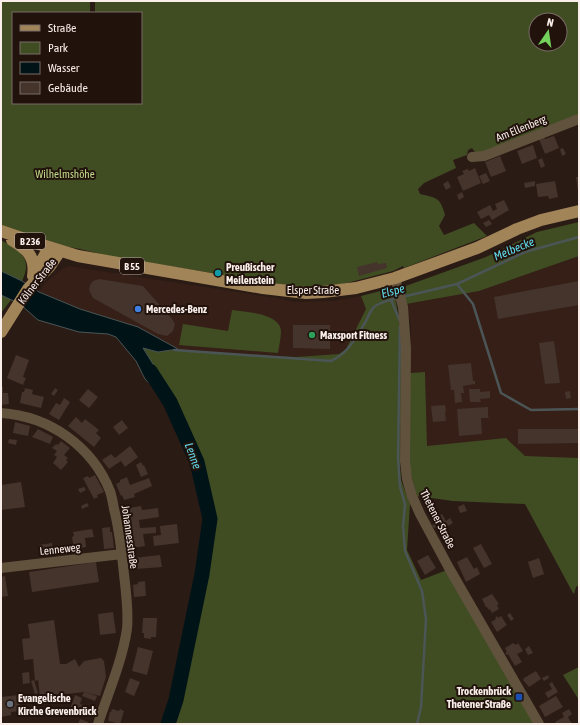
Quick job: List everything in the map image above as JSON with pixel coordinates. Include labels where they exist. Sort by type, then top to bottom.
[{"type":"main road","name":"Elsper Straße","points":[[60,251],[78,256],[186,276],[290,291],[339,291],[396,284],[517,229],[558,215],[579,211]]},
{"type":"main road","name":"B 236","points":[[1,232],[60,251]]},
{"type":"main road","points":[[1,232],[23,247],[40,262],[34,269],[28,289]]},
{"type":"main road","name":"Kölner Straße","points":[[1,332],[28,289],[40,262],[60,251]]},
{"type":"street","name":"Am Ellenberg","points":[[472,157],[484,156],[579,119]]},
{"type":"street","name":"Thetener Straße","points":[[396,284],[403,307],[406,348],[405,461],[407,479],[412,496],[449,568],[539,724]]},
{"type":"street","name":"Johannesstraße","points":[[1,413],[36,420],[62,432],[84,449],[99,468],[111,492],[119,530],[128,612],[127,627],[121,655],[98,724]]},
{"type":"street","name":"Lenneweg","points":[[1,568],[122,554]]},
{"type":"shaded area","points":[[579,256],[579,458],[525,456],[506,438],[427,447],[425,372],[410,373],[411,325],[406,304],[479,291]]},
{"type":"shaded area","points":[[68,266],[282,299],[293,302],[333,301],[361,296],[366,309],[346,349],[339,354],[296,357],[240,355],[178,349],[138,327],[83,310],[39,292],[45,283]]},
{"type":"green space","name":"Wilhelmshöhe","points":[[1,1],[90,1],[90,12],[12,12],[12,104],[142,104],[142,12],[95,12],[95,1],[579,1],[579,116],[484,152],[475,152],[472,148],[468,150],[467,155],[453,160],[456,168],[424,183],[418,189],[420,194],[437,199],[441,205],[445,215],[439,226],[444,235],[474,223],[487,236],[404,268],[403,266],[393,271],[343,284],[311,287],[286,285],[113,257],[36,241],[1,229]]},
{"type":"green space","points":[[579,222],[579,256],[479,291],[406,304],[403,287],[486,257],[537,232]]},
{"type":"green space","points":[[1,240],[23,256],[26,266],[22,281],[1,271]]},
{"type":"green space","points":[[388,289],[394,293],[398,314],[402,357],[400,466],[401,480],[410,504],[407,550],[421,580],[447,570],[533,724],[167,724],[210,525],[201,482],[164,396],[153,364],[143,348],[158,352],[178,349],[240,355],[296,357],[339,354],[346,349],[366,309],[361,296]]},
{"type":"green space","points":[[1,295],[11,300],[1,313]]},
{"type":"green space","points":[[232,310],[261,314],[275,320],[281,331],[278,353],[179,345],[183,324],[228,331]]},
{"type":"green space","points":[[425,372],[427,446],[506,438],[525,456],[579,458],[579,585],[576,587],[574,594],[525,504],[453,501],[417,496],[410,471],[410,373]]},
{"type":"green space","points":[[579,667],[579,700],[563,675]]},
{"type":"water","points":[[1,271],[22,281],[39,292],[80,309],[138,327],[178,349],[158,352],[143,348],[153,364],[164,396],[145,379],[136,361],[116,337],[108,334],[79,332],[38,320],[20,304],[1,295]]},
{"type":"building","points":[[554,136],[559,148],[545,154],[539,139]]},
{"type":"building","points":[[533,145],[537,158],[522,164],[517,151]]},
{"type":"building","points":[[563,148],[566,154],[562,156],[560,149]]},
{"type":"building","points":[[500,156],[506,171],[491,177],[485,162]]},
{"type":"building","points":[[542,158],[545,166],[541,168],[538,160]]},
{"type":"building","points":[[475,168],[481,183],[463,191],[457,177],[464,174],[462,171],[468,169],[469,171]]},
{"type":"building","points":[[486,173],[490,181],[483,184],[479,176]]},
{"type":"building","points":[[576,177],[579,177],[579,191],[578,191]]},
{"type":"building","points":[[448,181],[451,187],[446,190],[443,184]]},
{"type":"building","points":[[535,181],[535,186],[525,188],[524,183]]},
{"type":"building","points":[[555,181],[558,197],[549,199],[548,196],[538,197],[536,184]]},
{"type":"building","points":[[462,192],[464,197],[459,200],[457,195]]},
{"type":"building","points":[[504,200],[509,210],[492,220],[489,215],[481,219],[477,212],[490,205],[493,211],[497,209],[495,204]]},
{"type":"building","points":[[489,220],[492,224],[486,227],[483,223]]},
{"type":"building","points":[[377,262],[378,264],[386,263],[387,268],[359,276],[357,267]]},
{"type":"building","name":"Mercedes-Benz","points":[[99,279],[143,286],[172,319],[175,324],[173,331],[167,336],[158,334],[93,298],[89,290],[90,285],[93,281]]},
{"type":"building","points":[[579,281],[579,305],[498,319],[494,297]]},
{"type":"building","name":"Maxsport Fitness","points":[[293,325],[330,325],[330,349],[293,348]]},
{"type":"building","points":[[554,341],[560,383],[545,384],[539,343]]},
{"type":"building","points":[[16,355],[29,360],[23,377],[26,378],[23,385],[7,378]]},
{"type":"building","points":[[471,363],[473,381],[475,381],[475,384],[463,386],[464,393],[461,393],[462,402],[455,403],[454,390],[451,390],[448,365]]},
{"type":"building","points":[[1,387],[3,387],[3,393],[8,393],[9,404],[1,405]]},
{"type":"building","points":[[25,388],[33,390],[32,394],[44,397],[41,408],[20,403],[22,392],[24,392]]},
{"type":"building","points":[[55,388],[58,390],[54,396],[51,394]]},
{"type":"building","points":[[88,389],[98,397],[89,408],[79,400]]},
{"type":"building","points":[[469,389],[480,389],[480,392],[490,391],[490,398],[480,399],[481,402],[470,402]]},
{"type":"building","points":[[570,391],[571,398],[566,399],[565,392]]},
{"type":"building","points":[[64,398],[70,402],[59,420],[49,414],[56,403],[60,405]]},
{"type":"building","points":[[445,405],[446,421],[433,422],[431,406]]},
{"type":"building","points":[[488,407],[488,417],[490,418],[481,418],[482,434],[459,436],[457,409]]},
{"type":"building","points":[[76,417],[82,423],[85,419],[99,430],[96,433],[101,438],[94,447],[68,426]]},
{"type":"building","points":[[122,420],[128,428],[119,435],[113,427]]},
{"type":"building","points":[[15,422],[30,426],[28,436],[13,433]]},
{"type":"building","points":[[38,429],[53,437],[50,444],[32,437]]},
{"type":"building","points":[[518,429],[579,429],[579,443],[518,444]]},
{"type":"building","points":[[9,439],[17,440],[16,445],[8,443]]},
{"type":"building","points":[[61,441],[70,448],[64,455],[68,458],[66,460],[68,462],[61,470],[53,463],[57,457],[54,455],[57,451],[52,448],[56,444],[58,445]]},
{"type":"building","points":[[130,446],[138,457],[125,467],[121,461],[109,469],[102,460],[111,454],[115,458]]},
{"type":"building","points":[[141,462],[148,474],[141,477],[136,465]]},
{"type":"building","points":[[95,475],[104,492],[97,495],[98,497],[94,499],[83,478],[88,476],[89,478]]},
{"type":"building","points":[[127,477],[130,485],[149,478],[152,486],[134,494],[135,497],[124,500],[116,484],[120,482],[120,480]]},
{"type":"building","points":[[21,482],[25,507],[1,510],[1,485]]},
{"type":"building","points":[[84,487],[86,490],[80,493],[78,489]]},
{"type":"building","points":[[87,503],[89,506],[82,509],[81,506]]},
{"type":"building","points":[[464,504],[467,511],[460,513],[458,507]]},
{"type":"building","points":[[141,506],[142,510],[158,508],[159,517],[139,520],[140,528],[156,527],[156,533],[143,534],[145,546],[133,548],[129,508]]},
{"type":"building","points":[[442,514],[446,521],[450,518],[453,523],[439,531],[437,527],[434,528],[432,525],[435,524],[433,520]]},
{"type":"building","points":[[177,524],[179,543],[154,546],[153,536],[161,535],[160,526]]},
{"type":"building","points":[[110,527],[114,548],[104,549],[102,528]]},
{"type":"building","points":[[92,529],[94,537],[85,538],[86,547],[74,549],[72,537],[74,536],[73,532]]},
{"type":"building","points":[[52,543],[53,550],[51,550],[51,555],[40,556],[39,545]]},
{"type":"building","points":[[481,544],[492,564],[484,568],[473,548]]},
{"type":"building","points":[[160,555],[162,567],[135,569],[134,558]]},
{"type":"building","points":[[428,555],[436,568],[425,575],[417,561]]},
{"type":"building","points":[[467,557],[474,569],[477,567],[480,574],[466,582],[457,562]]},
{"type":"building","points":[[539,558],[544,574],[533,578],[528,562]]},
{"type":"building","points":[[96,562],[99,582],[32,592],[29,572]]},
{"type":"building","points":[[5,576],[8,596],[1,597],[1,577]]},
{"type":"building","points":[[145,581],[146,596],[134,597],[133,585],[138,584],[138,582]]},
{"type":"building","points":[[492,594],[499,604],[497,605],[499,609],[492,613],[490,609],[489,610],[486,607],[482,599]]},
{"type":"building","points":[[113,612],[116,633],[100,635],[98,614]]},
{"type":"building","points":[[510,613],[514,619],[511,621],[507,615]]},
{"type":"building","points":[[497,616],[498,618],[501,616],[507,625],[497,632],[491,622],[496,619],[495,618]]},
{"type":"building","points":[[143,618],[157,618],[156,637],[151,637],[151,639],[144,638],[144,633],[142,633]]},
{"type":"building","points":[[54,620],[60,664],[66,664],[75,659],[79,667],[84,661],[101,658],[104,661],[106,677],[100,696],[84,692],[40,697],[38,680],[35,681],[33,659],[24,660],[22,639],[30,638],[28,624]]},
{"type":"building","points":[[513,643],[516,645],[518,643],[523,651],[517,654],[522,662],[515,666],[508,654],[507,655],[505,653],[507,652],[505,648]]},
{"type":"building","points":[[529,646],[533,653],[528,655],[525,649]]},
{"type":"building","points":[[138,647],[153,651],[147,675],[132,671]]},
{"type":"building","points":[[536,671],[541,679],[529,687],[523,680]]},
{"type":"building","points":[[29,672],[30,683],[23,684],[22,673]]},
{"type":"building","points":[[548,675],[549,678],[544,681],[542,678]]},
{"type":"building","points":[[130,678],[140,682],[134,696],[125,692]]},
{"type":"building","points":[[34,680],[38,693],[35,694],[31,681]]},
{"type":"building","points":[[552,682],[558,692],[548,698],[545,693],[552,689],[549,684]]},
{"type":"building","points":[[84,692],[97,696],[95,701],[82,696]]},
{"type":"building","name":"Evangelische Kirche Grevenbrück","points":[[18,695],[21,711],[11,712],[11,715],[1,717],[1,697]]},
{"type":"building","points":[[75,695],[82,698],[80,704],[88,707],[85,717],[69,712]]},
{"type":"building","points":[[556,696],[563,707],[545,717],[539,706]]},
{"type":"building","points":[[112,709],[119,711],[120,709],[124,711],[120,724],[108,721]]},
{"type":"building","points":[[569,709],[572,714],[568,717],[572,724],[556,724],[555,722],[564,717],[562,713]]},
{"type":"building","points":[[80,719],[88,722],[87,724],[78,724]]},
{"type":"waterway","name":"Melbecke","points":[[457,284],[525,252],[579,237]]},
{"type":"waterway","name":"Elspe","points":[[402,297],[457,284],[473,304],[501,393],[531,410],[579,409]]},
{"type":"waterway","name":"Elspe","points":[[174,350],[331,361],[343,354],[352,344],[371,310],[376,305],[398,298]]},
{"type":"waterway","points":[[391,300],[400,321]]},
{"type":"waterway","points":[[400,326],[398,458],[400,487],[405,504],[403,526],[405,551],[422,591],[426,619],[421,707],[417,724]]},
{"type":"waterway","name":"Lenne","points":[[150,371],[170,402],[197,462],[210,519],[202,574],[176,700],[168,724]]},
{"type":"place","name":"Preußischer Meilenstein","points":[[218,273]]},
{"type":"place","name":"Mercedes-Benz","points":[[138,309]]},
{"type":"place","name":"Maxsport Fitness","points":[[312,335]]},
{"type":"place","name":"Trockenbrück Thetener Straße","points":[[519,697]]},
{"type":"place","name":"Evangelische Kirche Grevenbrück","points":[[10,704]]}]
